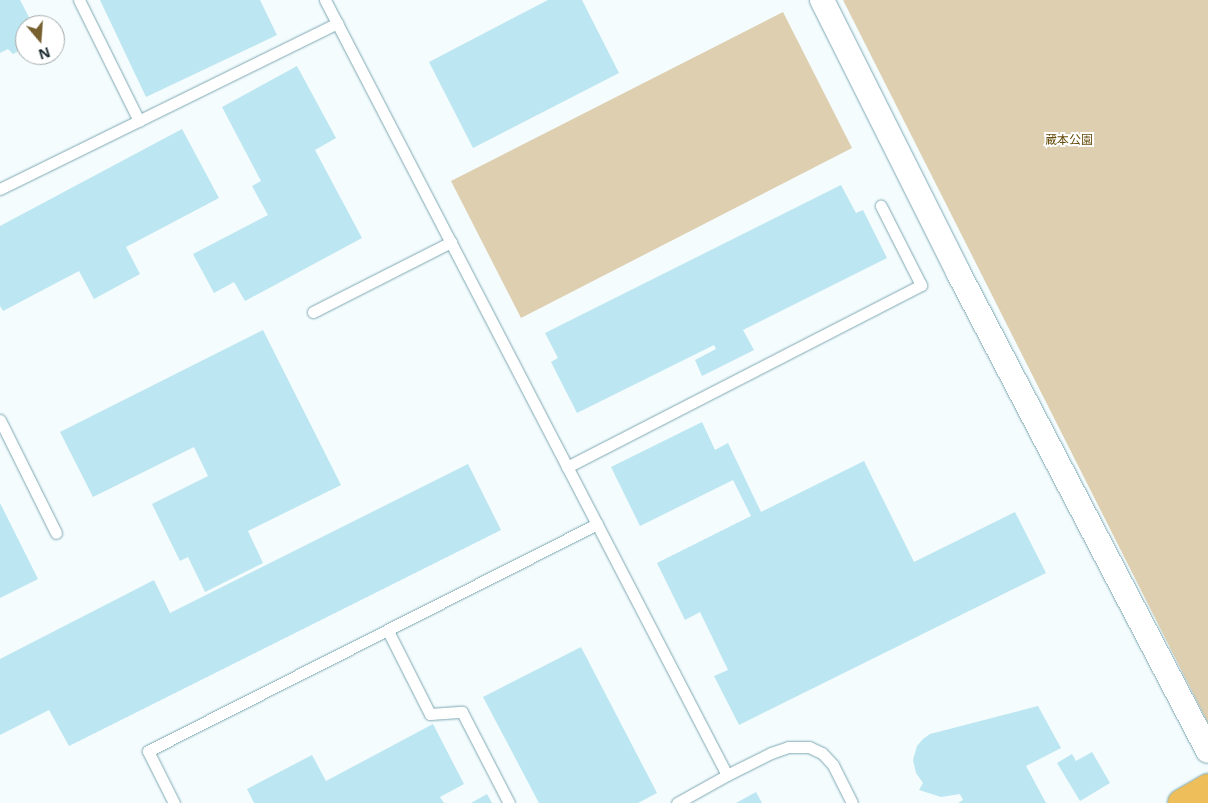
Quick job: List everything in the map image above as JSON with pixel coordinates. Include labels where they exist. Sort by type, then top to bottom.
[{"type":"highway","points":[[1182,803],[1208,788]]},
{"type":"street","points":[[822,0],[958,272],[1208,751]]},
{"type":"lane","points":[[79,0],[139,121]]},
{"type":"lane","points":[[325,0],[727,775]]},
{"type":"lane","points":[[0,189],[337,23]]},
{"type":"lane","points":[[567,467],[921,286],[881,206]]},
{"type":"lane","points":[[313,312],[451,242]]},
{"type":"lane","points":[[0,420],[56,533]]},
{"type":"lane","points":[[174,803],[148,751],[597,524]]},
{"type":"lane","points":[[388,631],[430,714],[462,712],[509,803]]},
{"type":"lane","points":[[677,803],[727,775],[771,753],[788,747],[809,747],[822,752],[833,765],[852,803]]},
{"type":"green space","name":"蔵本公園","points":[[843,0],[1208,0],[1208,723]]},
{"type":"green space","points":[[783,12],[852,148],[521,318],[451,181]]},
{"type":"building","points":[[0,0],[20,0],[28,15],[15,15],[15,53],[13,54],[8,49],[0,53]]},
{"type":"building","points":[[100,0],[260,0],[277,35],[146,97]]},
{"type":"building","points":[[548,0],[582,0],[619,73],[473,148],[429,62]]},
{"type":"building","points":[[297,66],[336,138],[315,150],[362,238],[245,301],[234,282],[214,293],[193,254],[268,215],[252,186],[261,181],[222,107]]},
{"type":"building","points":[[182,129],[219,198],[126,247],[140,274],[94,299],[79,271],[3,311],[0,306],[0,226]]},
{"type":"building","points":[[841,185],[856,213],[863,210],[887,258],[743,330],[754,350],[702,376],[695,360],[716,349],[714,345],[577,413],[551,362],[558,358],[545,333]]},
{"type":"building","points":[[263,330],[341,485],[248,531],[263,563],[205,592],[188,557],[180,561],[152,504],[208,476],[194,447],[93,497],[60,432]]},
{"type":"building","points":[[702,422],[715,450],[728,443],[761,512],[864,461],[914,562],[1015,512],[1046,573],[739,725],[714,676],[728,670],[700,612],[685,620],[657,563],[751,516],[733,480],[640,526],[611,467]]},
{"type":"building","points":[[468,464],[501,530],[69,746],[49,710],[0,735],[0,659],[154,580],[170,613]]},
{"type":"building","points":[[0,503],[38,579],[0,598]]},
{"type":"building","points":[[581,647],[657,793],[638,803],[539,803],[483,697]]},
{"type":"building","points":[[1038,706],[1061,748],[1026,766],[1046,803],[958,803],[963,800],[960,794],[941,797],[919,790],[923,783],[916,773],[913,760],[917,746],[930,734]]},
{"type":"building","points":[[433,724],[464,784],[440,797],[444,803],[254,803],[247,789],[312,755],[326,781]]},
{"type":"building","points":[[1092,752],[1110,783],[1080,801],[1057,763],[1072,754],[1076,761]]},
{"type":"building","points":[[756,792],[762,803],[736,803]]},
{"type":"building","points":[[487,794],[492,803],[471,803]]}]
